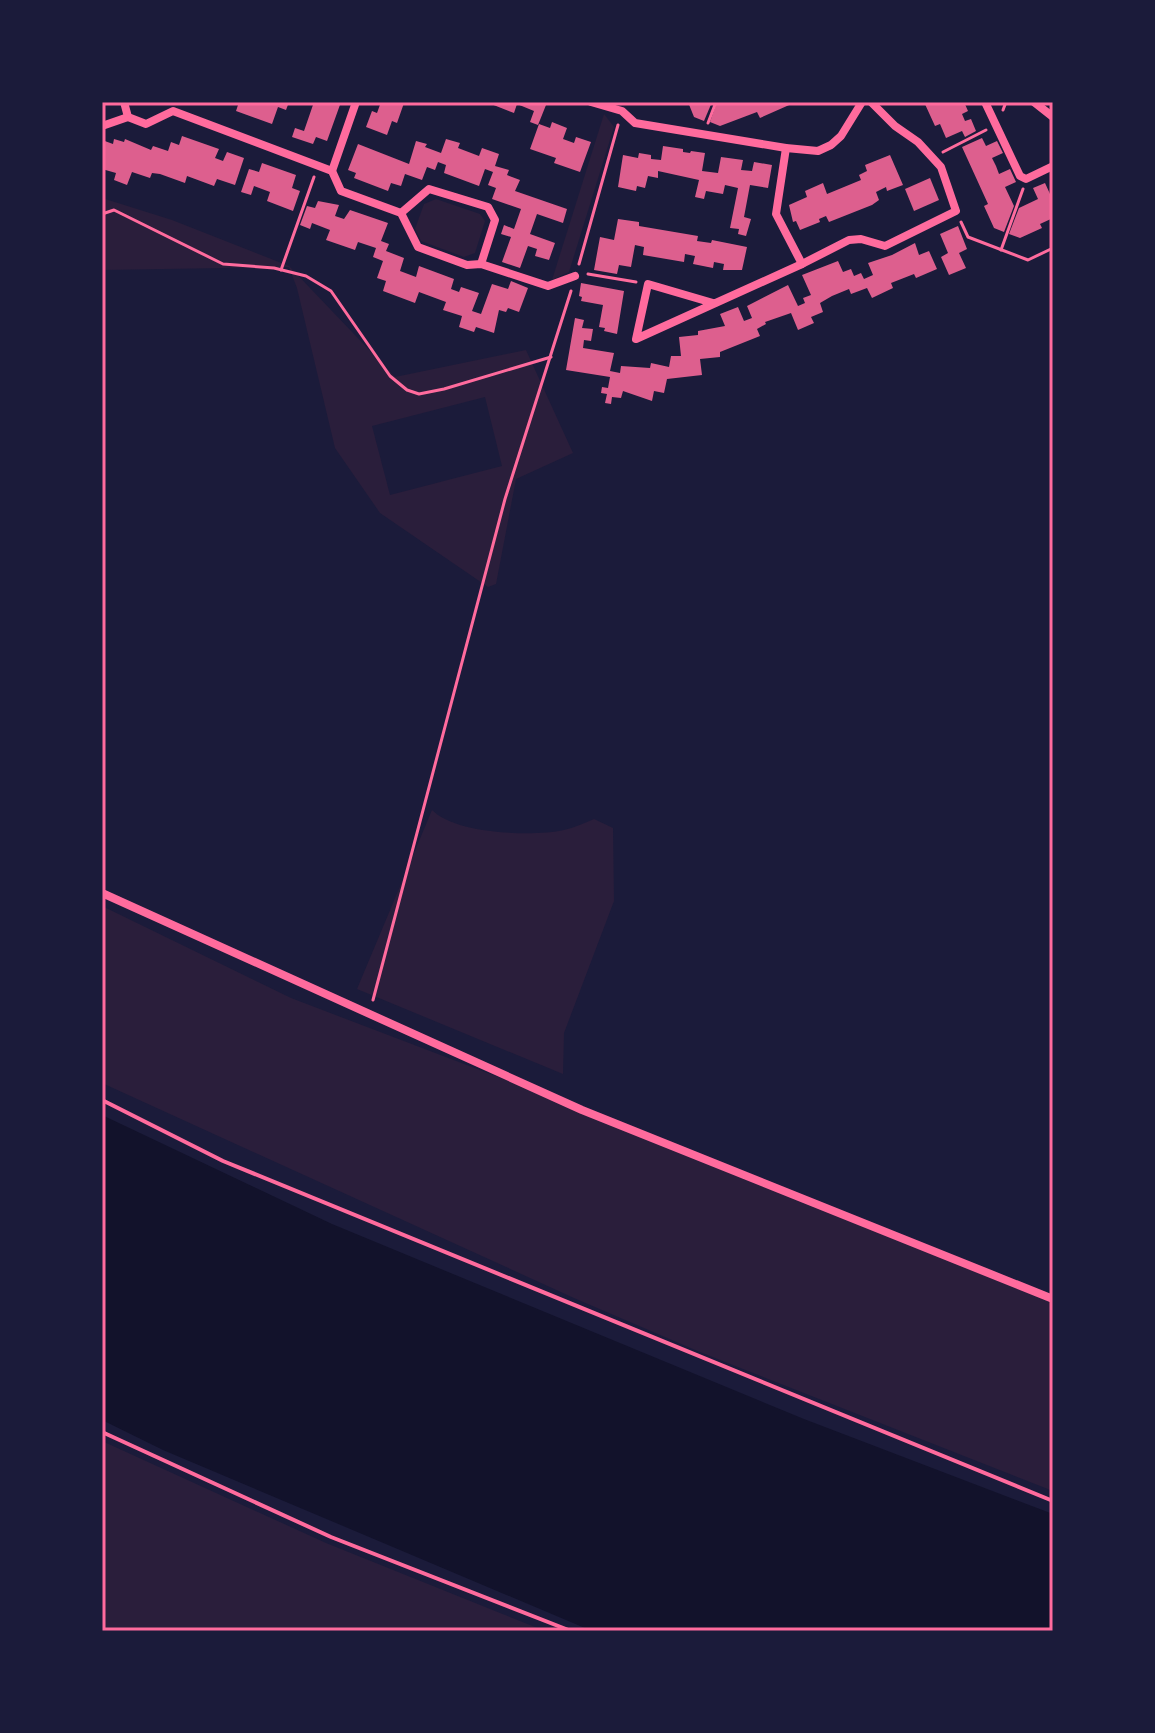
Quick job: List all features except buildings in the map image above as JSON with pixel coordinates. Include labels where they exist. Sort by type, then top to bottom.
[{"type":"street","points":[[124,102],[128,117]]},
{"type":"street","points":[[356,102],[332,171],[341,191],[401,213],[418,247],[467,265],[481,264],[548,286],[576,274]]},
{"type":"street","points":[[591,102],[622,111],[635,123],[818,151],[841,136],[862,102]]},
{"type":"street","points":[[713,303],[648,284],[636,339],[849,240],[861,239],[885,246],[956,211],[941,167],[918,142],[895,126],[871,102]]},
{"type":"street","points":[[985,102],[1020,176],[1026,179],[1053,166]]},
{"type":"street","points":[[1034,102],[1053,117]]},
{"type":"street","points":[[102,126],[128,117],[146,124],[173,111],[332,171]]},
{"type":"street","points":[[786,148],[776,214],[802,264]]},
{"type":"street","points":[[401,213],[429,189],[488,207],[495,220],[481,264]]},
{"type":"street","points":[[102,893],[582,1110],[1053,1299]]},
{"type":"lane","points":[[102,1100],[223,1161],[1053,1501]]},
{"type":"lane","points":[[102,1432],[331,1537],[571,1631]]},
{"type":"path","points":[[703,134],[716,102]]},
{"type":"path","points":[[370,1014],[505,499],[551,357],[622,111]]},
{"type":"path","points":[[932,158],[996,125]]},
{"type":"path","points":[[281,270],[318,166]]},
{"type":"path","points":[[1001,250],[1026,179]]},
{"type":"path","points":[[102,214],[114,210],[223,264],[306,276],[331,291],[390,376],[407,390],[419,394],[551,357]]},
{"type":"path","points":[[956,211],[968,237],[1001,250],[1028,260],[1053,248]]},
{"type":"path","points":[[576,274],[648,284]]},
{"type":"shaded area","points":[[604,114],[614,127],[569,272],[552,280]]},
{"type":"shaded area","points":[[102,198],[172,220],[289,266],[395,377],[526,350],[573,453],[516,479],[496,584],[488,587],[380,513],[335,448],[297,288],[289,267],[102,270]],"holes":[[[485,397],[502,466],[390,495],[372,426]]]},
{"type":"shaded area","points":[[436,199],[480,214],[485,221],[475,253],[464,257],[421,241],[415,229],[424,204]]},
{"type":"shaded area","points":[[432,810],[458,824],[495,832],[550,832],[594,819],[613,828],[614,901],[564,1033],[563,1074],[357,989]]},
{"type":"shaded area","points":[[102,906],[291,998],[519,1085],[671,1150],[1053,1303],[1053,1491],[700,1352],[574,1298],[102,1083]]},
{"type":"shaded area","points":[[102,1115],[332,1224],[804,1419],[1053,1514],[1053,1631],[592,1631],[163,1450],[102,1420]]},
{"type":"shaded area","points":[[102,1441],[326,1543],[545,1631],[102,1631]]}]
